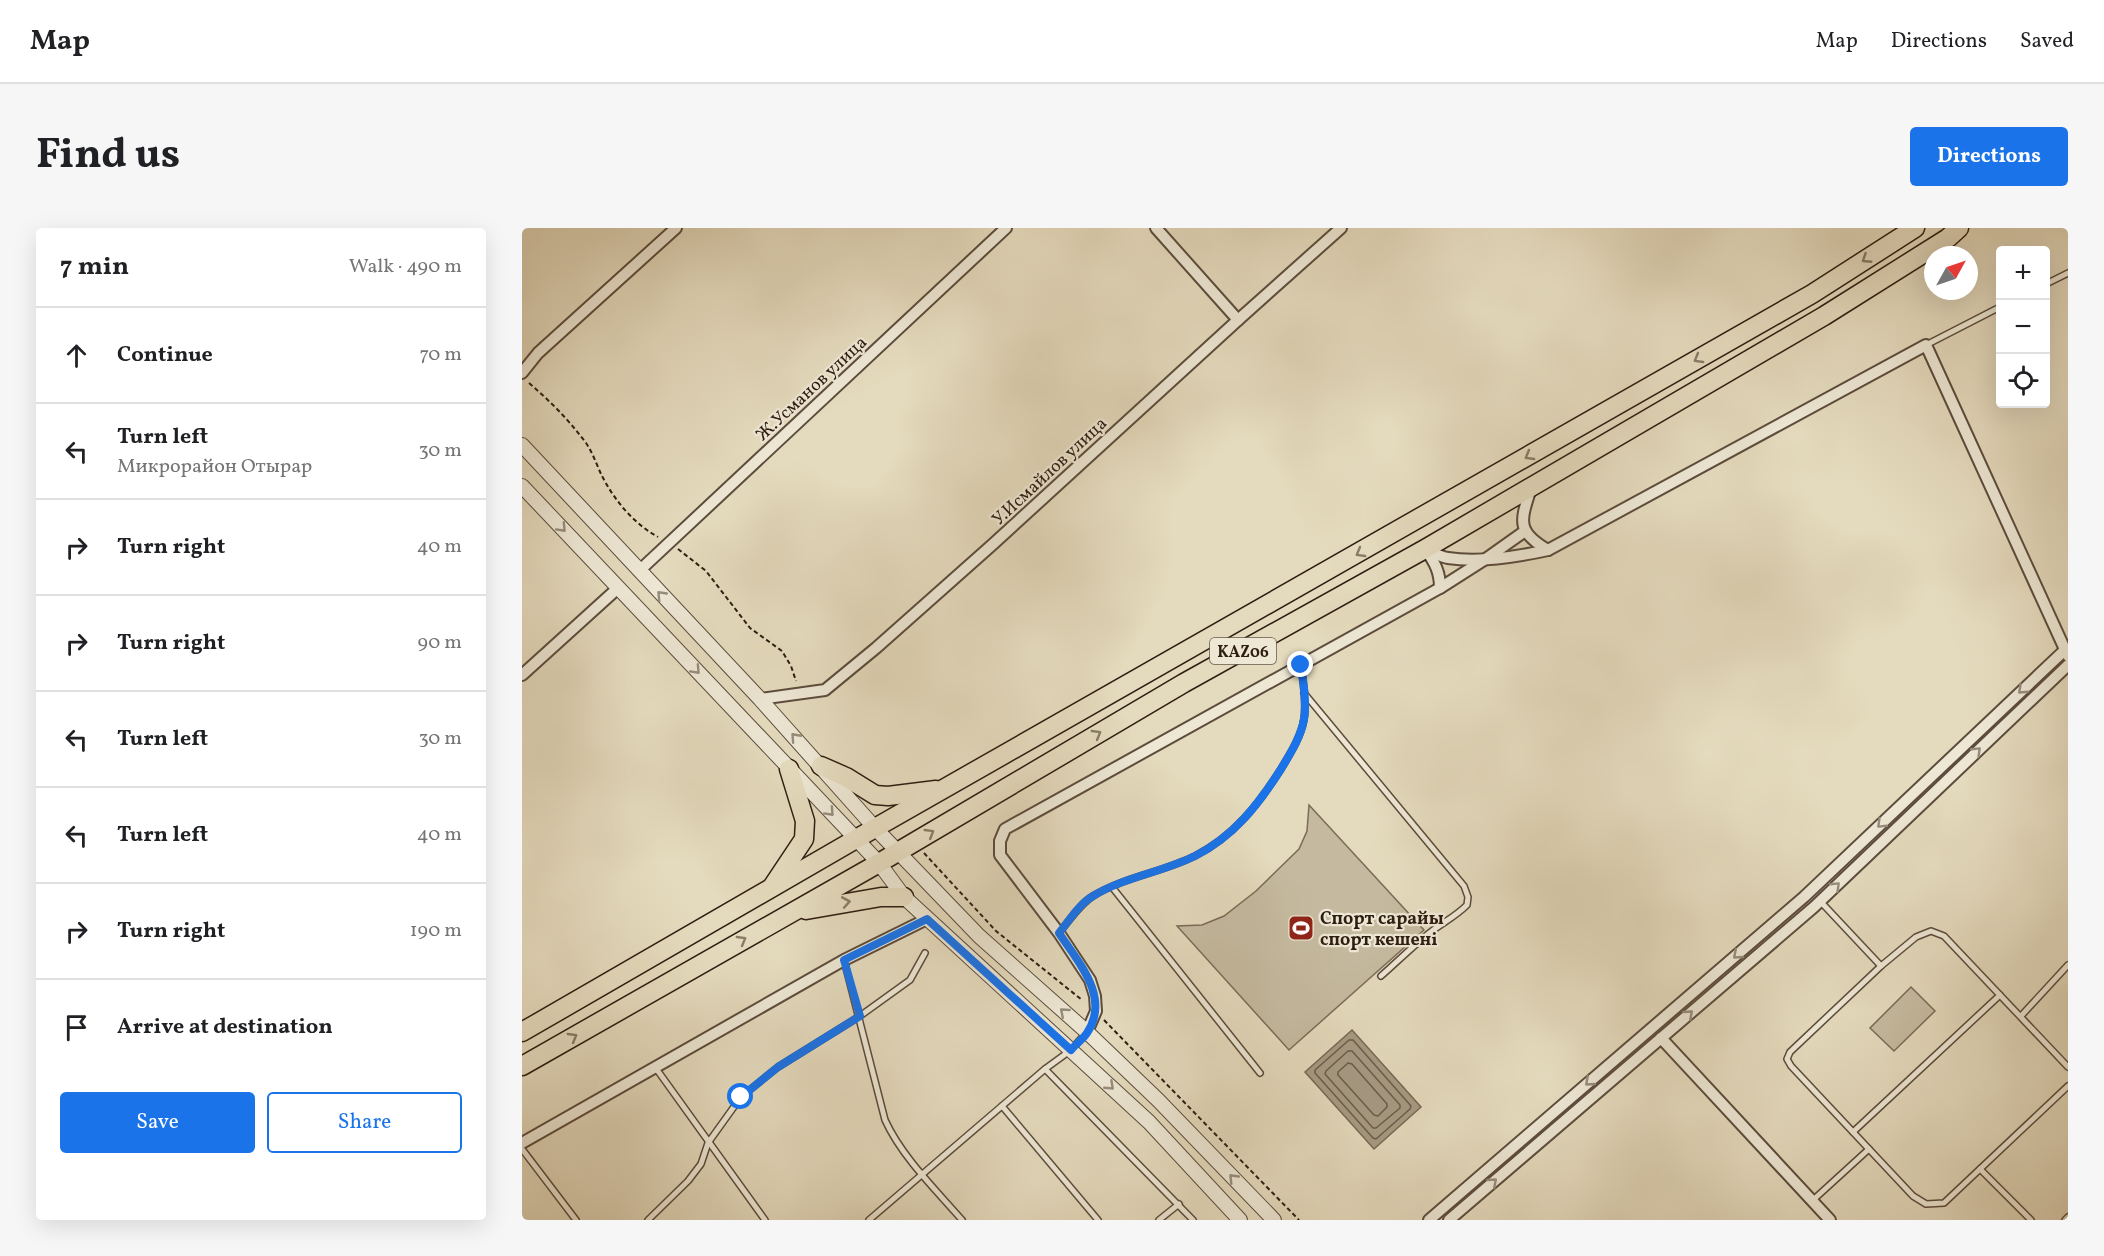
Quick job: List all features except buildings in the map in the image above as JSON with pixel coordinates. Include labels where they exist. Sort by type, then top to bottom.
[{"type":"highway","name":"KАZ06","points":[[522,1032],[1812,294],[1915,228]]},
{"type":"highway","name":"KАZ06","points":[[522,1066],[879,863],[1184,683],[1425,549],[1824,316],[1948,238],[1959,228]]},
{"type":"highway","points":[[1172,661],[1184,683]]},
{"type":"highway","points":[[821,766],[846,777],[875,795],[888,796],[947,789]]},
{"type":"highway","points":[[771,890],[804,839],[804,821],[789,769]]},
{"type":"highway","points":[[790,913],[881,897],[904,897]]},
{"type":"street","points":[[522,374],[538,353],[676,228]]},
{"type":"street","name":"Ж.Усманов улица","points":[[639,571],[1006,228]]},
{"type":"street","points":[[1156,228],[1238,320]]},
{"type":"street","name":"У.Исмайлов улица","points":[[760,699],[825,690],[992,545],[1341,228]]},
{"type":"street","points":[[1425,549],[1446,558],[1521,556],[1548,549],[1926,345],[2067,653],[1811,891],[1429,1220]]},
{"type":"street","points":[[522,445],[760,699],[875,828],[906,847],[979,936],[1088,1032],[1158,1100],[1274,1220]]},
{"type":"street","points":[[522,486],[879,863],[904,897],[1149,1122],[1240,1220]]},
{"type":"street","points":[[1531,487],[1522,517],[1525,531],[1533,541],[1548,549]]},
{"type":"street","points":[[1088,1032],[1096,1011],[1095,996],[1090,980],[1059,933],[1000,855],[999,841],[1005,829],[1440,588],[1525,531]]},
{"type":"street","points":[[1425,549],[1437,566],[1440,588]]},
{"type":"street","points":[[522,675],[618,588]]},
{"type":"street","points":[[1449,1220],[1820,901],[2068,665]]},
{"type":"street","points":[[1811,891],[1820,901]]},
{"type":"street","points":[[522,1143],[844,960],[927,919]]},
{"type":"street","points":[[1661,1038],[1830,1220]]},
{"type":"lane","points":[[2050,282],[2068,273]]},
{"type":"lane","points":[[1926,345],[1996,310]]},
{"type":"lane","points":[[1059,933],[1092,897],[1112,887],[1197,855],[1241,824],[1261,800],[1297,740],[1304,719],[1301,665]]},
{"type":"lane","points":[[1304,693],[1464,886],[1468,897],[1467,905],[1456,917],[1442,923],[1429,933],[1381,976]]},
{"type":"lane","points":[[1112,887],[1260,1073]]},
{"type":"lane","points":[[1820,901],[1881,966]]},
{"type":"lane","points":[[2068,1067],[1944,936],[1931,932],[1916,937],[1881,966],[1790,1052],[1787,1059],[1913,1196],[1926,1204],[1944,1203],[2068,1086]]},
{"type":"lane","points":[[648,1220],[656,1217],[701,1164],[708,1143],[741,1097],[778,1067],[860,1016],[910,980],[926,953]]},
{"type":"lane","points":[[844,960],[885,1120],[896,1140],[922,1174],[962,1220]]},
{"type":"lane","points":[[2021,1016],[2068,965]]},
{"type":"lane","points":[[1852,1132],[2000,995]]},
{"type":"lane","points":[[869,1220],[1045,1069],[1071,1050],[1088,1032]]},
{"type":"lane","points":[[655,1067],[765,1220]]},
{"type":"lane","points":[[1045,1069],[1193,1220]]},
{"type":"lane","points":[[1002,1106],[1098,1220]]},
{"type":"lane","points":[[522,1149],[576,1220]]},
{"type":"lane","points":[[1812,1201],[1869,1149]]},
{"type":"lane","points":[[1980,1169],[2031,1220]]},
{"type":"lane","points":[[1159,1220],[1179,1204]]},
{"type":"path","points":[[906,847],[996,931],[1096,1011],[1299,1220]]},
{"type":"shaded area","name":"Спорт сарайы спорт кешені","points":[[1309,805],[1424,930],[1289,1050],[1177,926],[1202,925],[1224,916],[1256,891],[1299,849],[1307,831]]},
{"type":"shaded area","points":[[1911,987],[1935,1011],[1894,1051],[1870,1028]]},
{"type":"water","points":[[1352,1030],[1421,1107],[1374,1149],[1305,1072]]},
{"type":"place","name":"Спорт сарайы спорт кешені","points":[[1301,928]]},
{"type":"route","points":[[741,1097],[778,1067],[860,1016],[844,960],[927,919],[1071,1050],[1088,1032],[1096,1011],[1095,996],[1090,980],[1059,933],[1078,909],[1092,897],[1112,887],[1197,855],[1241,824],[1261,800],[1297,740],[1304,719],[1301,665]]}]
